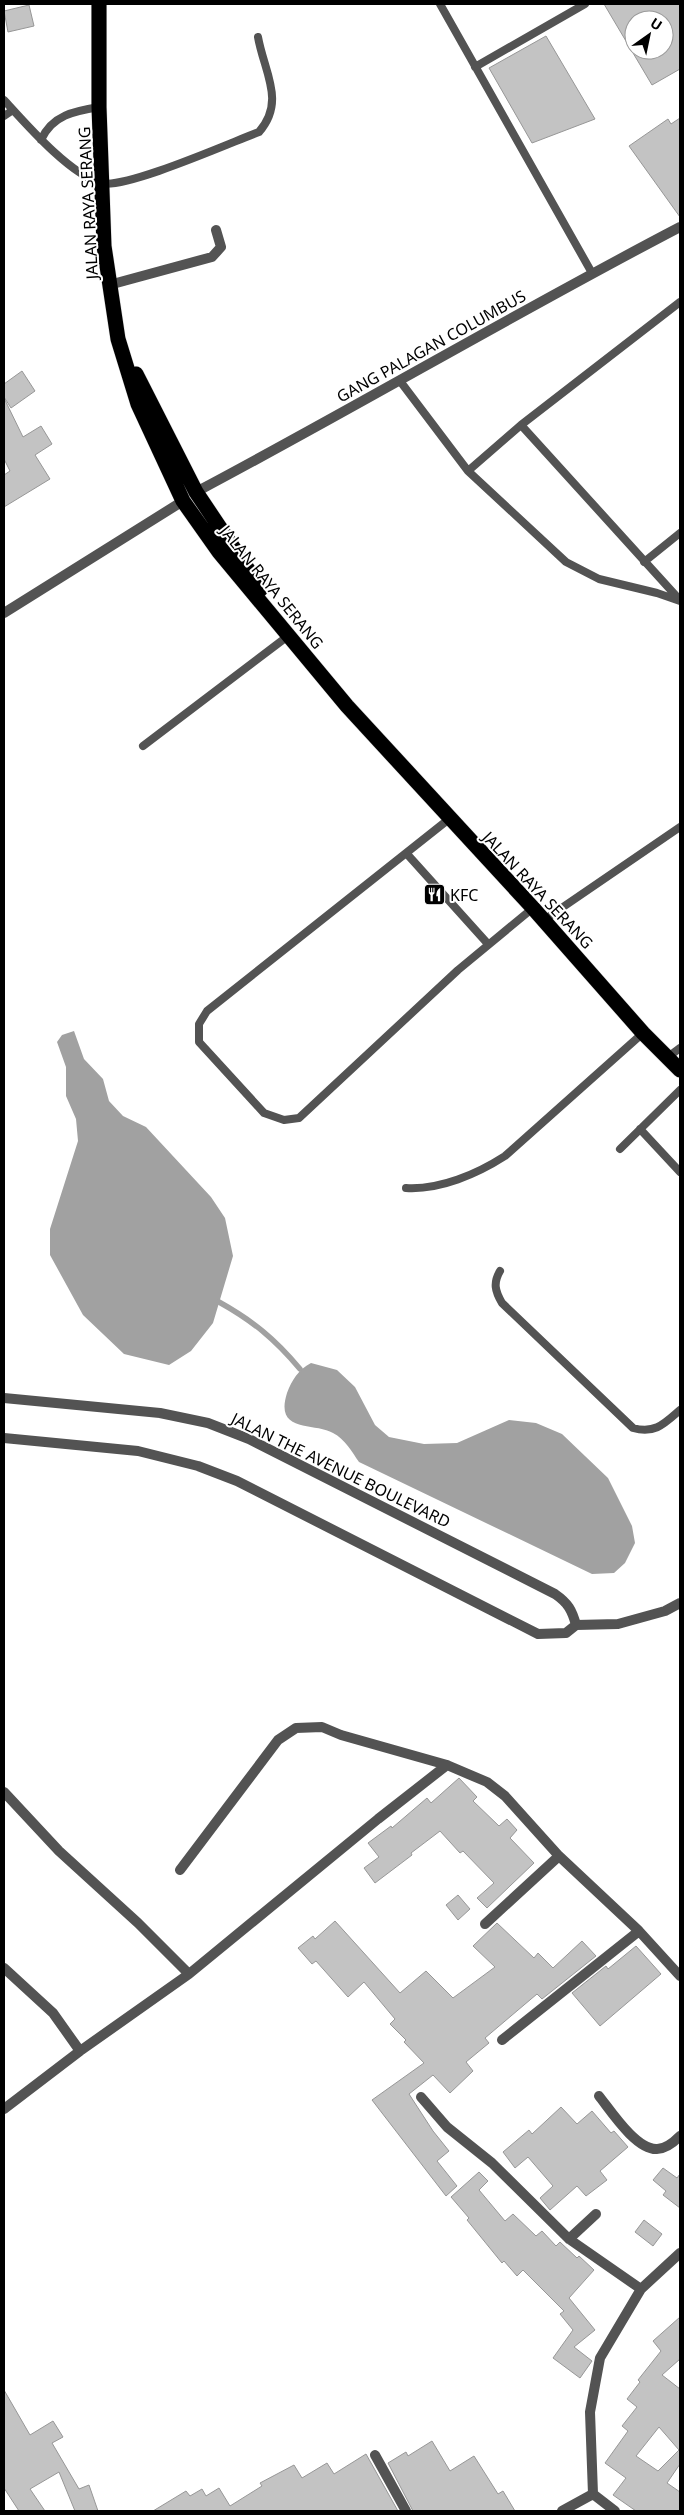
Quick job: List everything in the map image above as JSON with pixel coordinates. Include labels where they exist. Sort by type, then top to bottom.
[{"type":"highway","name":"JALAN RAYA SERANG","points":[[99,4],[99,107],[104,246],[118,339],[138,404],[183,501],[219,552],[347,706],[448,818],[544,920],[643,1033],[674,1052],[680,1070]]},
{"type":"highway","points":[[118,339],[196,492],[267,597],[287,634]]},
{"type":"street","name":"GANG PALAGAN COLUMBUS","points":[[196,492],[400,381],[592,273],[680,227]]},
{"type":"street","points":[[109,285],[212,257],[221,247],[216,230]]},
{"type":"street","points":[[4,613],[183,501]]},
{"type":"street","name":"JALAN THE AVENUE BOULEVARD","points":[[4,1398],[160,1413],[208,1423],[248,1439],[555,1594],[566,1601],[572,1610],[576,1625]]},
{"type":"street","points":[[4,1438],[138,1451],[198,1466],[246,1486],[538,1634],[566,1633],[576,1625],[618,1624],[666,1611],[680,1603]]},
{"type":"street","points":[[180,1870],[278,1740],[296,1728],[322,1728],[447,1765],[487,1782],[505,1796],[559,1856],[639,1932],[680,1976]]},
{"type":"street","points":[[4,2109],[80,2051],[189,1974],[447,1765]]},
{"type":"street","points":[[4,1792],[59,1852],[138,1923],[189,1974]]},
{"type":"street","points":[[485,1924],[559,1856]]},
{"type":"street","points":[[502,2040],[639,1932]]},
{"type":"street","points":[[4,1968],[53,2014],[80,2051]]},
{"type":"street","points":[[421,2096],[447,2127],[492,2163],[569,2239],[641,2289]]},
{"type":"street","points":[[599,2096],[623,2127],[647,2147],[656,2150],[665,2148],[680,2136]]},
{"type":"street","points":[[569,2239],[596,2214]]},
{"type":"street","points":[[593,2494],[590,2412],[600,2358],[641,2289],[680,2253]]},
{"type":"street","points":[[375,2455],[406,2511]]},
{"type":"street","points":[[562,2511],[593,2494]]},
{"type":"street","points":[[593,2494],[616,2511]]},
{"type":"lane","points":[[440,4],[592,273]]},
{"type":"lane","points":[[475,67],[585,4]]},
{"type":"lane","points":[[4,100],[41,140],[82,173],[102,184],[142,177],[259,132],[269,120],[274,107],[272,89],[258,37]]},
{"type":"lane","points":[[41,140],[44,131],[63,116],[99,107]]},
{"type":"lane","points":[[4,116],[13,110]]},
{"type":"lane","points":[[468,471],[521,425],[680,302]]},
{"type":"lane","points":[[400,381],[468,471],[566,562],[599,579],[679,600]]},
{"type":"lane","points":[[521,425],[679,600]]},
{"type":"lane","points":[[644,562],[680,533]]},
{"type":"lane","points":[[143,746],[287,634]]},
{"type":"lane","points":[[448,818],[407,854],[207,1011],[199,1024],[199,1042],[264,1113],[284,1120],[300,1118],[488,944],[533,908]]},
{"type":"lane","points":[[544,920],[680,827]]},
{"type":"lane","points":[[407,854],[488,944]]},
{"type":"lane","points":[[406,1188],[423,1189],[484,1170],[498,1160],[643,1033]]},
{"type":"lane","points":[[620,1149],[680,1090]]},
{"type":"lane","points":[[640,1129],[680,1172]]},
{"type":"lane","points":[[500,1270],[494,1281],[496,1292],[502,1303],[633,1428],[647,1432],[662,1425],[680,1410]]},
{"type":"shaded area","points":[[74,1031],[84,1059],[103,1079],[109,1101],[123,1116],[146,1127],[211,1197],[225,1218],[233,1256],[213,1323],[191,1351],[169,1365],[124,1354],[83,1315],[50,1255],[50,1229],[78,1141],[76,1119],[66,1096],[66,1067],[57,1042],[62,1035]]},
{"type":"shaded area","points":[[311,1363],[337,1370],[355,1387],[375,1425],[389,1437],[424,1444],[457,1443],[509,1420],[536,1423],[562,1434],[608,1478],[632,1526],[635,1543],[625,1563],[614,1573],[592,1574],[359,1462],[345,1442],[333,1433],[291,1421],[286,1415],[287,1393],[296,1376]]},
{"type":"building","points":[[604,4],[680,4],[680,69],[652,85],[637,60],[674,60],[674,10],[624,10],[624,38]]},
{"type":"building","points":[[29,5],[34,26],[8,32],[4,11]]},
{"type":"building","points":[[546,36],[595,119],[532,143],[489,68]]},
{"type":"building","points":[[680,118],[680,217],[629,146],[668,119],[671,124]]},
{"type":"building","points":[[22,371],[35,391],[11,408],[4,397],[4,384]]},
{"type":"building","points":[[4,398],[23,437],[41,426],[52,444],[35,455],[50,479],[4,507],[4,475],[10,471],[4,459]]},
{"type":"building","points":[[459,1778],[477,1797],[473,1801],[499,1826],[507,1819],[517,1830],[510,1838],[534,1863],[487,1908],[477,1898],[494,1883],[463,1851],[460,1853],[440,1831],[375,1883],[364,1868],[379,1857],[368,1843],[391,1826],[392,1828],[427,1798],[431,1803]]},
{"type":"building","points":[[458,1895],[470,1909],[458,1920],[446,1905]]},
{"type":"building","points":[[335,1921],[400,1993],[426,1971],[453,1998],[495,1967],[473,1946],[497,1923],[534,1958],[538,1953],[553,1968],[582,1941],[596,1956],[542,1999],[537,1994],[485,2038],[489,2043],[466,2062],[473,2071],[450,2093],[433,2075],[409,2094],[433,2131],[449,2151],[437,2161],[457,2186],[446,2196],[372,2100],[424,2063],[404,2042],[406,2040],[390,2024],[395,2019],[364,1982],[348,1997],[316,1961],[312,1964],[298,1948],[313,1936],[315,1939]]},
{"type":"building","points":[[636,1946],[661,1974],[600,2026],[572,1993],[606,1966],[608,1969]]},
{"type":"building","points":[[561,2107],[577,2124],[592,2111],[611,2133],[614,2131],[628,2147],[600,2171],[607,2180],[586,2196],[577,2186],[550,2210],[540,2198],[553,2186],[528,2157],[515,2168],[503,2152],[529,2130],[532,2134]]},
{"type":"building","points":[[663,2168],[677,2178],[680,2174],[680,2208],[663,2195],[666,2191],[653,2180]]},
{"type":"building","points":[[479,2172],[488,2181],[479,2190],[505,2221],[513,2214],[536,2236],[542,2231],[556,2246],[560,2242],[577,2258],[579,2256],[594,2270],[569,2298],[595,2330],[574,2347],[592,2361],[580,2378],[553,2358],[573,2330],[560,2314],[564,2311],[523,2270],[517,2276],[504,2261],[502,2263],[451,2197]]},
{"type":"building","points":[[644,2220],[662,2234],[653,2246],[635,2232]]},
{"type":"building","points":[[680,2317],[680,2359],[662,2375],[680,2389],[680,2464],[667,2483],[680,2492],[680,2511],[636,2511],[613,2495],[626,2478],[605,2463],[628,2431],[622,2426],[637,2407],[627,2399],[640,2382],[638,2380],[661,2351],[653,2341]],"holes":[[[659,2427],[679,2450],[658,2471],[636,2456]]]},
{"type":"building","points":[[4,2390],[30,2435],[53,2421],[63,2437],[52,2443],[79,2489],[89,2485],[98,2511],[75,2511],[59,2472],[30,2489],[45,2511],[19,2511],[4,2488]]},
{"type":"building","points":[[432,2441],[450,2471],[474,2456],[498,2494],[503,2491],[515,2511],[413,2511],[388,2463],[406,2452],[408,2456]]},
{"type":"building","points":[[366,2454],[398,2511],[153,2511],[186,2491],[190,2496],[202,2489],[206,2496],[219,2488],[230,2506],[262,2486],[260,2483],[294,2465],[302,2478],[327,2463],[334,2474]]},
{"type":"waterway","points":[[219,1302],[263,1331],[300,1369]]},
{"type":"place","name":"KFC","points":[[434,895]]}]
